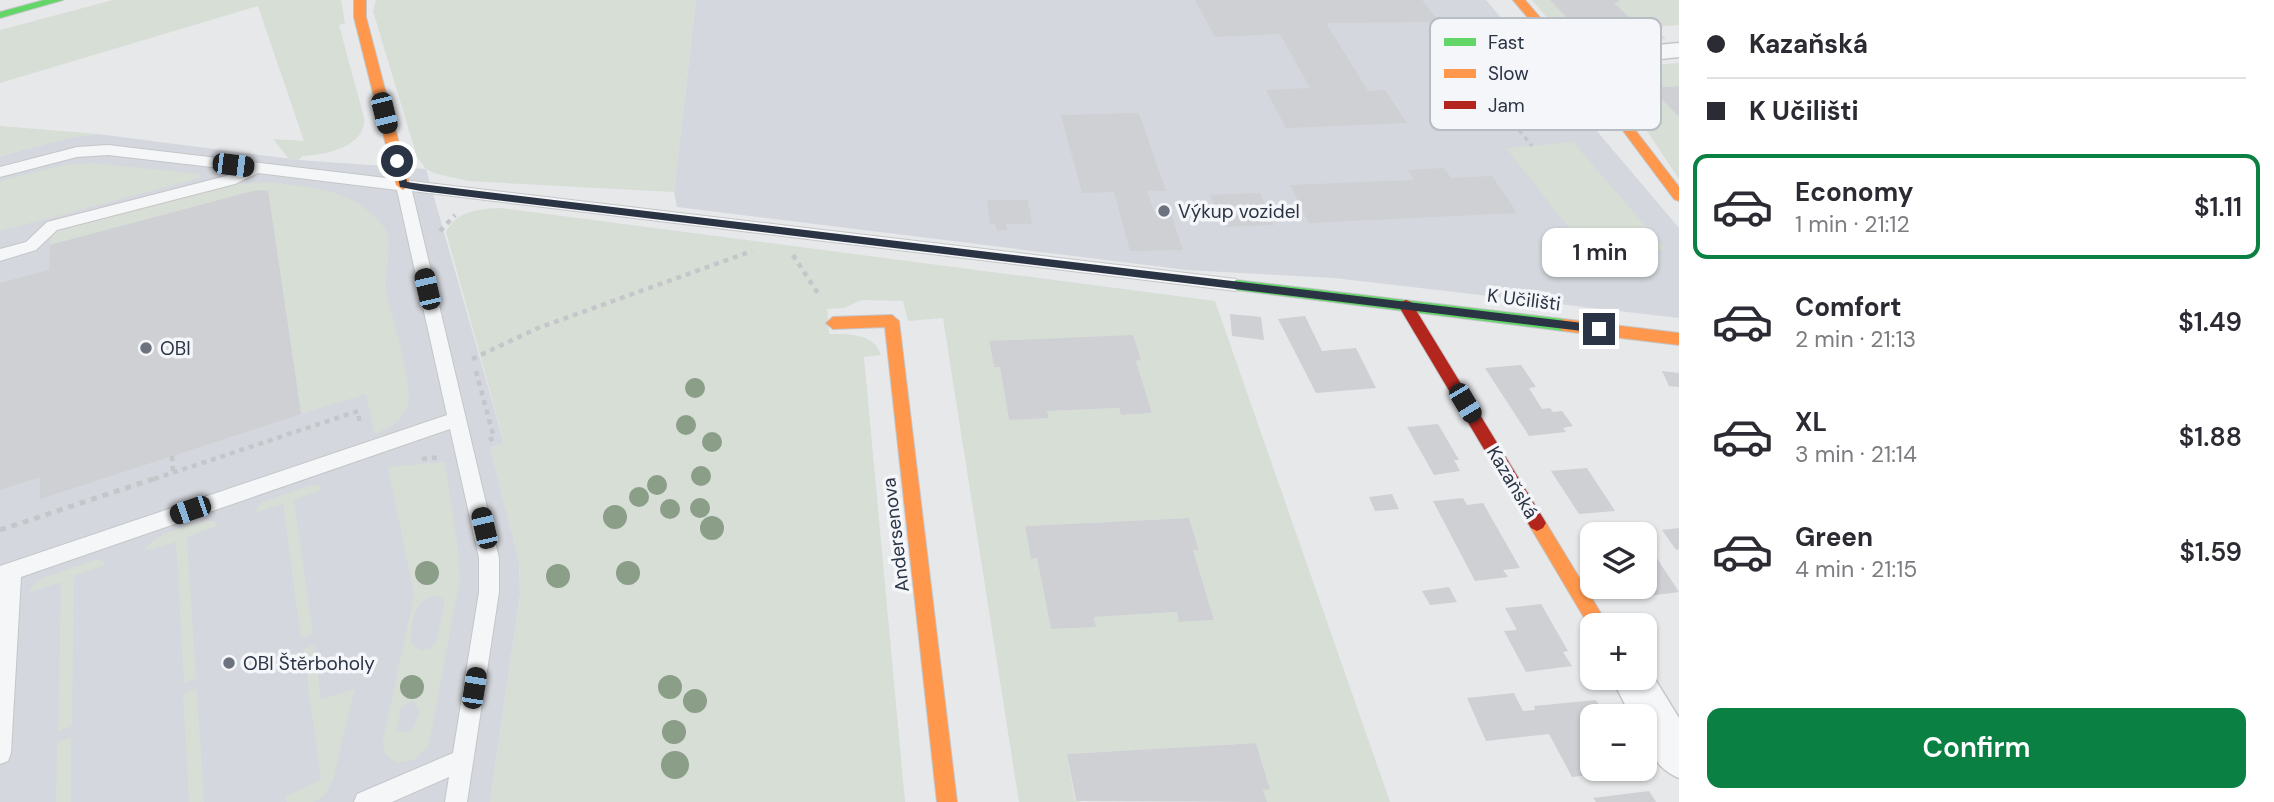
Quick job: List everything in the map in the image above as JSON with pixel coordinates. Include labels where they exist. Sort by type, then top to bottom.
[{"type":"main road","points":[[0,15],[57,0]]},
{"type":"main road","points":[[360,0],[360,18],[403,185]]},
{"type":"main road","points":[[1519,0],[1534,18]]},
{"type":"main road","points":[[1629,130],[1679,196]]},
{"type":"main road","points":[[1236,285],[1406,306]]},
{"type":"main road","name":"K Učilišti","points":[[1406,306],[1679,339]]},
{"type":"main road","name":"Kazaňská","points":[[1406,306],[1592,613]]},
{"type":"main road","name":"Andersenova","points":[[833,323],[891,321],[947,802]]},
{"type":"street","points":[[1661,52],[1679,50]]},
{"type":"street","points":[[1639,690],[1679,757]]},
{"type":"lane","points":[[0,172],[77,152],[108,150],[1236,285]]},
{"type":"lane","points":[[0,255],[31,246],[52,226],[230,180],[256,168]]},
{"type":"lane","points":[[403,185],[484,528],[490,575],[456,802]]},
{"type":"lane","points":[[0,753],[6,573],[457,419]]},
{"type":"lane","points":[[365,802],[463,760]]},
{"type":"path","points":[[1519,130],[1532,146]]},
{"type":"path","points":[[439,237],[444,224],[464,211]]},
{"type":"path","points":[[472,359],[538,328],[757,249]]},
{"type":"path","points":[[789,250],[830,312],[833,323]]},
{"type":"path","points":[[469,346],[494,438],[487,441]]},
{"type":"path","points":[[0,530],[358,411],[363,438]]},
{"type":"path","points":[[172,456],[173,473]]},
{"type":"shaded area","points":[[113,0],[341,0],[345,23],[339,25],[364,118],[363,128],[351,143],[342,148],[302,156],[299,160],[289,159],[273,139],[304,141],[258,6],[0,83],[0,30]]},
{"type":"shaded area","points":[[376,0],[696,0],[674,192],[468,181],[426,169],[417,157],[373,11]]},
{"type":"shaded area","points":[[696,0],[1486,0],[1501,18],[1430,18],[1430,130],[1596,130],[1679,228],[1679,318],[1334,278],[1187,270],[677,207],[674,192]]},
{"type":"shaded area","points":[[1532,0],[1550,0],[1567,18],[1548,18]]},
{"type":"shaded area","points":[[1618,0],[1679,0],[1679,25],[1661,26],[1661,18],[1629,18],[1614,3],[1620,2]]},
{"type":"shaded area","points":[[1679,63],[1679,86],[1661,87],[1661,64]]},
{"type":"shaded area","points":[[1661,98],[1679,117],[1679,179],[1647,131],[1661,130]]},
{"type":"shaded area","points":[[0,126],[98,134],[68,138],[0,156]]},
{"type":"shaded area","points":[[98,134],[299,160],[426,169],[504,443],[490,448],[519,561],[520,595],[490,802],[0,802],[0,156],[68,138]]},
{"type":"shaded area","points":[[1573,142],[1665,249],[1591,256],[1506,148]]},
{"type":"shaded area","points":[[93,163],[200,174],[200,178],[0,231],[0,181],[63,165]]},
{"type":"shaded area","points":[[267,182],[315,188],[345,197],[371,213],[387,233],[389,248],[386,289],[405,365],[409,394],[404,414],[378,433],[374,433],[366,394],[301,414],[268,191],[257,190],[50,245],[52,231],[226,185]]},
{"type":"shaded area","points":[[500,208],[1215,301],[1390,802],[1267,802],[1263,790],[1270,788],[1256,743],[1067,754],[1075,801],[1082,802],[1019,802],[943,318],[908,321],[903,301],[862,300],[844,308],[827,309],[829,334],[860,336],[873,342],[881,355],[864,357],[905,802],[490,802],[520,595],[519,561],[490,448],[504,442],[446,232],[462,215],[476,210]],"holes":[[[989,342],[1141,360],[1136,361],[1152,413],[1121,415],[1119,408],[1047,411],[1049,418],[1009,420],[1000,367],[994,367]],[[1189,518],[1199,550],[1193,550],[1214,620],[1180,622],[1177,612],[1094,617],[1096,627],[1051,629],[1037,558],[1031,559],[1025,526]]]},
{"type":"shaded area","points":[[445,462],[460,579],[429,745],[414,760],[397,763],[385,754],[383,740],[414,595],[388,467]],"holes":[[[437,595],[443,599],[444,604],[437,640],[431,648],[421,650],[411,643],[415,613],[424,601]],[[413,700],[419,712],[414,727],[409,732],[397,731],[401,708]]]},
{"type":"shaded area","points":[[311,485],[319,485],[323,489],[294,500],[313,633],[301,639],[283,504],[254,513],[262,502]]},
{"type":"shaded area","points":[[206,521],[214,521],[218,526],[187,537],[196,678],[184,683],[176,542],[145,551],[155,539],[163,535]]},
{"type":"shaded area","points":[[94,560],[103,560],[106,565],[74,576],[72,726],[58,731],[61,582],[30,592],[30,589],[42,578]]},
{"type":"shaded area","points":[[314,645],[321,699],[355,689],[333,780],[325,795],[314,802],[287,802],[285,796],[321,780],[303,649]]},
{"type":"shaded area","points":[[197,688],[204,802],[189,802],[183,694]]},
{"type":"shaded area","points":[[71,737],[71,802],[56,802],[57,742]]},
{"type":"building","points":[[1195,0],[1422,0],[1436,18],[1430,18],[1430,22],[1326,23],[1368,91],[1385,90],[1407,123],[1286,128],[1266,90],[1310,88],[1280,34],[1215,37]]},
{"type":"building","points":[[1550,0],[1618,0],[1620,2],[1614,3],[1630,18],[1567,18]]},
{"type":"building","points":[[1679,86],[1679,117],[1661,98],[1661,87]]},
{"type":"building","points":[[1139,113],[1166,191],[1147,191],[1155,214],[1171,214],[1183,250],[1130,251],[1114,192],[1082,193],[1061,115]]},
{"type":"building","points":[[1444,168],[1451,178],[1492,176],[1517,213],[1309,223],[1290,185],[1414,180],[1408,170]]},
{"type":"building","name":"OBI","points":[[257,190],[268,191],[301,414],[40,499],[40,477],[0,490],[0,283],[49,270],[50,245]]},
{"type":"building","points":[[1260,193],[1274,225],[1224,227],[1210,195]]},
{"type":"building","points":[[987,200],[1028,200],[1032,224],[1006,224],[1007,230],[997,231],[995,224],[990,224]]},
{"type":"building","points":[[1230,314],[1261,317],[1264,340],[1232,336]]},
{"type":"building","points":[[1305,316],[1322,351],[1356,348],[1376,388],[1316,393],[1278,319]]},
{"type":"building","points":[[1133,335],[1141,360],[1136,361],[1152,413],[1121,415],[1119,408],[1047,411],[1049,418],[1009,420],[1000,367],[994,367],[989,341]]},
{"type":"building","points":[[1521,365],[1536,387],[1529,388],[1542,409],[1562,411],[1573,426],[1563,428],[1566,432],[1529,436],[1485,368]]},
{"type":"building","points":[[1662,371],[1679,373],[1679,387],[1669,386]]},
{"type":"building","points":[[1438,424],[1459,460],[1454,460],[1460,471],[1434,475],[1407,427]]},
{"type":"building","points":[[1587,468],[1615,511],[1579,514],[1551,471]]},
{"type":"building","points":[[1392,494],[1399,509],[1375,511],[1369,497]]},
{"type":"building","points":[[1463,498],[1467,505],[1483,503],[1520,568],[1503,570],[1508,577],[1475,581],[1433,501]]},
{"type":"building","points":[[1189,518],[1199,550],[1193,550],[1214,620],[1179,622],[1177,612],[1094,617],[1096,627],[1051,629],[1037,558],[1031,559],[1025,526]]},
{"type":"building","points":[[1679,528],[1679,549],[1676,550],[1662,530]]},
{"type":"building","points":[[1657,558],[1679,592],[1657,595]]},
{"type":"building","points":[[1449,587],[1457,602],[1430,605],[1422,591]]},
{"type":"building","points":[[1541,604],[1568,651],[1563,652],[1572,666],[1526,672],[1504,631],[1517,630],[1505,608]]},
{"type":"building","points":[[1514,693],[1523,711],[1535,710],[1534,706],[1596,700],[1598,704],[1580,704],[1580,776],[1572,777],[1549,734],[1486,741],[1467,698]]},
{"type":"building","points":[[1256,743],[1270,789],[1263,790],[1267,802],[1076,801],[1067,754]]},
{"type":"building","points":[[1649,791],[1656,802],[1596,802],[1593,798]]},
{"type":"traffic: fast","points":[[0,15],[57,0]]},
{"type":"traffic: fast","points":[[1236,285],[1563,325]]},
{"type":"traffic: slow","points":[[360,0],[360,17],[403,185]]},
{"type":"traffic: slow","points":[[1519,0],[1534,18]]},
{"type":"traffic: slow","points":[[1629,130],[1679,196]]},
{"type":"traffic: slow","points":[[833,323],[892,321],[947,802]]},
{"type":"traffic: slow","points":[[1563,325],[1679,339]]},
{"type":"traffic: slow","points":[[1537,523],[1592,613]]},
{"type":"traffic: jam","points":[[1406,306],[1537,523]]},
{"type":"place","name":"Výkup vozidel","points":[[1164,211]]},
{"type":"place","name":"OBI","points":[[146,348]]},
{"type":"place","name":"OBI Štěrboholy","points":[[229,663]]},
{"type":"route","points":[[397,161],[403,185],[1599,329]]}]
